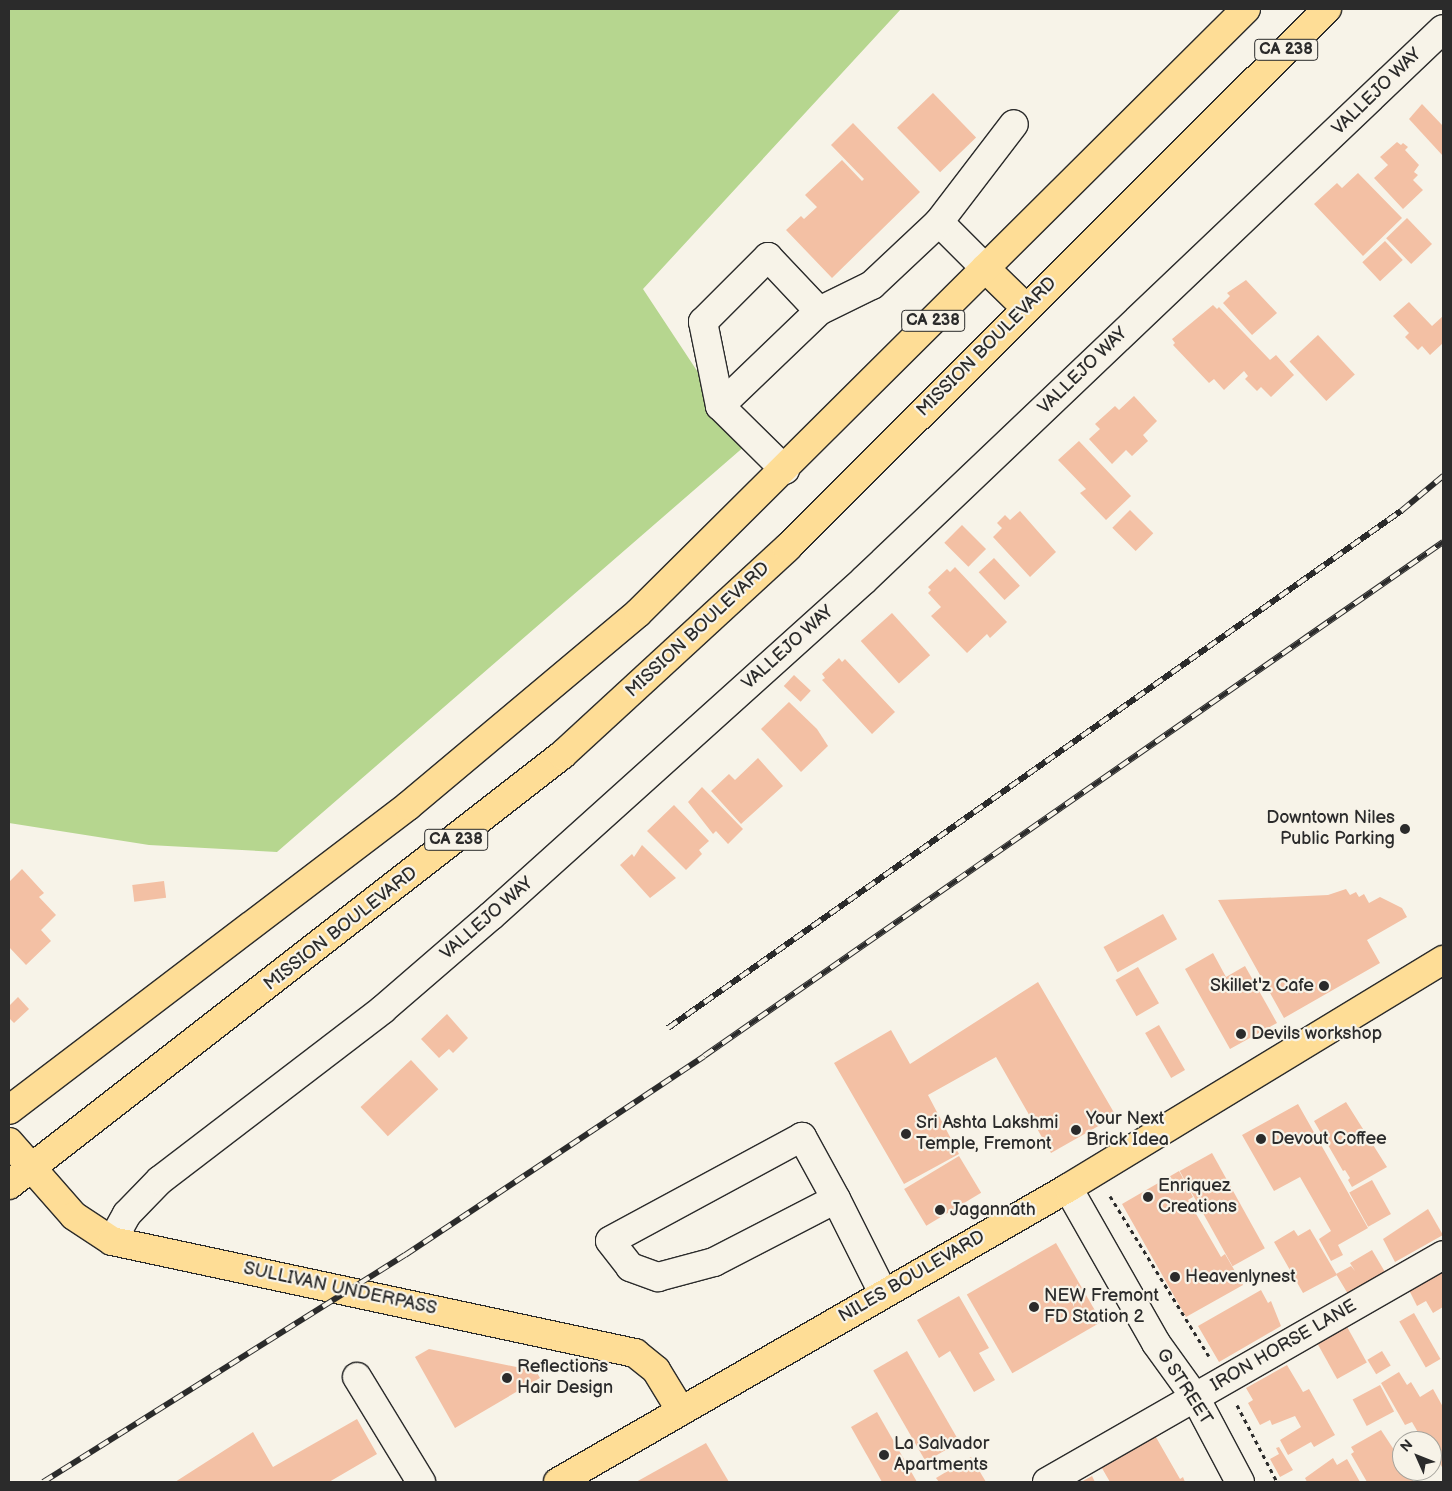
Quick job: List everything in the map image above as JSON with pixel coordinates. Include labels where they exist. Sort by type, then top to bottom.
[{"type":"main road","name":"CA 238","points":[[9,1110],[400,812],[518,716],[638,614],[785,470],[1246,9]]},
{"type":"main road","name":"MISSION BOULEVARD","points":[[9,1185],[562,755],[787,548],[1025,307],[1327,9]]},
{"type":"main road","points":[[985,268],[1025,307]]},
{"type":"main road","name":"NILES BOULEVARD","points":[[558,1482],[1068,1188],[1443,960]]},
{"type":"main road","name":"SULLIVAN UNDERPASS","points":[[9,1142],[30,1169],[74,1216],[112,1241],[635,1353],[656,1370],[681,1411]]},
{"type":"street","name":"VALLEJO WAY","points":[[112,1241],[127,1214],[160,1180],[382,1010],[491,916],[864,580],[1443,29]]},
{"type":"street","points":[[720,406],[819,311],[872,285],[939,222],[1014,124]]},
{"type":"street","points":[[939,222],[985,268]]},
{"type":"street","points":[[785,470],[720,406],[703,322],[768,257],[819,311]]},
{"type":"street","points":[[836,1199],[714,1262],[658,1276],[630,1267],[610,1241],[802,1137],[836,1199],[883,1293]]},
{"type":"street","name":"G STREET","points":[[1068,1188],[1156,1343],[1195,1397],[1240,1482]]},
{"type":"street","name":"IRON HORSE LANE","points":[[1047,1482],[1443,1255]]},
{"type":"street","points":[[357,1377],[421,1482]]},
{"type":"path","points":[[1109,1194],[1224,1380],[1277,1482]]},
{"type":"green space","points":[[9,9],[901,9],[643,289],[746,445],[277,852],[149,845],[9,823]]},
{"type":"building","points":[[933,93],[976,138],[940,172],[897,128]]},
{"type":"building","points":[[1422,104],[1443,126],[1443,156],[1409,119]]},
{"type":"building","points":[[853,123],[920,192],[832,278],[786,230],[801,216],[804,219],[817,207],[805,195],[842,160],[862,181],[864,179],[831,145]]},
{"type":"building","points":[[1397,142],[1401,145],[1403,143],[1408,147],[1405,150],[1419,165],[1414,172],[1418,175],[1413,180],[1423,190],[1403,209],[1374,178],[1388,165],[1380,157]]},
{"type":"building","points":[[1358,173],[1402,218],[1363,256],[1314,204],[1337,183],[1342,188]]},
{"type":"building","points":[[1407,218],[1432,244],[1411,264],[1386,238]]},
{"type":"building","points":[[1385,241],[1403,260],[1380,281],[1362,262]]},
{"type":"building","points":[[1246,280],[1277,313],[1252,335],[1223,303],[1230,296],[1227,293]]},
{"type":"building","points":[[1409,302],[1432,326],[1443,316],[1443,343],[1430,355],[1422,346],[1418,350],[1405,337],[1409,333],[1393,316]]},
{"type":"building","points":[[1213,305],[1217,309],[1219,307],[1270,360],[1276,355],[1294,375],[1271,397],[1261,387],[1257,391],[1245,379],[1248,376],[1244,371],[1224,390],[1214,379],[1209,383],[1173,345],[1175,343],[1172,339]]},
{"type":"building","points":[[1318,335],[1355,374],[1326,401],[1289,362]]},
{"type":"building","points":[[1134,396],[1157,421],[1143,435],[1148,441],[1132,456],[1126,450],[1112,464],[1089,439],[1100,429],[1095,424],[1115,406],[1119,410]]},
{"type":"building","points":[[1079,441],[1131,496],[1106,520],[1080,493],[1086,489],[1058,460]]},
{"type":"building","points":[[1130,510],[1153,533],[1136,551],[1112,528]]},
{"type":"building","points":[[1020,511],[1056,552],[1030,577],[993,537],[1002,528],[997,523],[1005,515],[1010,520]]},
{"type":"building","points":[[962,525],[986,549],[968,567],[944,543]]},
{"type":"building","points":[[994,558],[1020,586],[1005,600],[979,572]]},
{"type":"building","points":[[955,567],[1007,622],[990,638],[987,634],[967,653],[931,616],[941,607],[928,593],[931,590],[928,587],[947,569],[950,572]]},
{"type":"building","points":[[892,613],[930,655],[899,683],[861,641]]},
{"type":"building","points":[[839,658],[842,662],[845,659],[895,712],[872,734],[822,680],[825,678],[822,674]]},
{"type":"building","points":[[794,675],[811,691],[801,702],[784,686]]},
{"type":"building","points":[[789,702],[817,729],[828,746],[801,772],[761,729]]},
{"type":"building","points":[[758,758],[783,786],[741,824],[711,791],[729,774],[735,780]]},
{"type":"building","points":[[702,787],[743,829],[728,844],[716,831],[713,834],[688,802]]},
{"type":"building","points":[[674,805],[709,841],[699,850],[702,854],[686,870],[647,831]]},
{"type":"building","points":[[642,845],[676,878],[650,898],[620,865],[632,854],[634,857]]},
{"type":"building","points":[[22,869],[44,893],[39,897],[56,915],[41,930],[51,941],[26,965],[9,947],[9,882]]},
{"type":"building","points":[[164,881],[166,898],[134,902],[132,885]]},
{"type":"building","points":[[1346,889],[1350,895],[1356,892],[1359,897],[1364,894],[1369,903],[1380,897],[1402,908],[1407,917],[1367,940],[1380,963],[1284,1018],[1218,900],[1328,895]]},
{"type":"building","points":[[1163,914],[1177,939],[1118,972],[1104,947]]},
{"type":"building","points":[[1213,953],[1226,977],[1245,966],[1277,1023],[1230,1049],[1185,969]]},
{"type":"building","points":[[1138,967],[1159,1003],[1136,1016],[1115,980]]},
{"type":"building","points":[[1038,982],[1116,1116],[1051,1153],[996,1057],[928,1095],[959,1154],[904,1184],[834,1063],[891,1030],[910,1064]]},
{"type":"building","points":[[18,997],[29,1009],[14,1023],[9,1018],[9,1006]]},
{"type":"building","points":[[447,1014],[468,1038],[453,1053],[449,1049],[439,1058],[421,1039]]},
{"type":"building","points":[[1159,1025],[1185,1070],[1171,1078],[1145,1033]]},
{"type":"building","points":[[411,1060],[438,1089],[388,1136],[361,1107]]},
{"type":"building","points":[[1346,1102],[1387,1167],[1352,1187],[1348,1180],[1350,1178],[1345,1170],[1343,1171],[1314,1121]]},
{"type":"building","points":[[1298,1104],[1368,1228],[1338,1245],[1343,1255],[1331,1261],[1319,1239],[1331,1231],[1300,1177],[1274,1191],[1242,1135]]},
{"type":"building","points":[[1212,1153],[1265,1248],[1232,1266],[1180,1171]]},
{"type":"building","points":[[959,1156],[981,1193],[926,1226],[904,1189]]},
{"type":"building","points":[[1179,1171],[1193,1197],[1188,1200],[1221,1257],[1225,1254],[1243,1285],[1186,1317],[1122,1204]]},
{"type":"building","points":[[1372,1180],[1391,1214],[1368,1227],[1349,1193]]},
{"type":"building","points":[[1428,1209],[1443,1235],[1395,1262],[1383,1239]]},
{"type":"building","points":[[1310,1229],[1337,1275],[1303,1293],[1274,1242],[1294,1230],[1298,1236]]},
{"type":"building","name":"NEW Fremont FD Station 2","points":[[1056,1243],[1102,1322],[1012,1373],[967,1294]]},
{"type":"building","points":[[1372,1250],[1385,1272],[1348,1294],[1336,1274],[1351,1266],[1355,1271],[1350,1263]]},
{"type":"building","points":[[1443,1270],[1443,1307],[1433,1313],[1426,1301],[1417,1306],[1409,1290]]},
{"type":"building","points":[[1261,1290],[1268,1303],[1271,1301],[1281,1326],[1219,1362],[1198,1326]]},
{"type":"building","points":[[959,1296],[989,1348],[979,1353],[995,1380],[974,1392],[950,1351],[939,1358],[917,1320]]},
{"type":"building","points":[[1414,1313],[1440,1359],[1426,1367],[1399,1322]]},
{"type":"building","points":[[1346,1325],[1367,1363],[1337,1379],[1316,1341]]},
{"type":"building","points":[[429,1349],[536,1371],[540,1378],[455,1428],[415,1357]]},
{"type":"building","points":[[907,1351],[959,1442],[926,1461],[873,1370]]},
{"type":"building","points":[[1382,1351],[1391,1366],[1376,1374],[1367,1360]]},
{"type":"building","points":[[1287,1365],[1303,1392],[1309,1389],[1335,1435],[1314,1447],[1311,1442],[1288,1455],[1280,1440],[1301,1427],[1295,1416],[1272,1425],[1270,1420],[1260,1425],[1248,1403],[1253,1400],[1246,1388]]},
{"type":"building","points":[[1399,1372],[1407,1385],[1411,1382],[1420,1397],[1433,1389],[1443,1407],[1443,1469],[1442,1431],[1417,1431],[1412,1422],[1405,1425],[1381,1383]]},
{"type":"building","points":[[1380,1385],[1394,1411],[1367,1426],[1353,1400]]},
{"type":"building","name":"La Salvador Apartments","points":[[877,1412],[917,1482],[882,1482],[851,1427]]},
{"type":"building","points":[[357,1419],[377,1454],[329,1482],[175,1482],[253,1432],[273,1467]]},
{"type":"building","points":[[1381,1430],[1392,1447],[1392,1481],[1414,1482],[1367,1482],[1351,1454],[1354,1452],[1351,1447]]},
{"type":"building","points":[[1153,1432],[1180,1479],[1183,1477],[1185,1482],[1110,1482],[1099,1463]]},
{"type":"building","points":[[706,1443],[729,1482],[636,1482]]},
{"type":"building","points":[[1279,1447],[1293,1470],[1280,1477],[1270,1459],[1279,1454],[1276,1448]]},
{"type":"building","points":[[971,1457],[986,1482],[939,1482],[936,1478]]},
{"type":"building","points":[[1333,1458],[1337,1465],[1347,1459],[1360,1482],[1307,1482],[1305,1478]]},
{"type":"building","points":[[1092,1476],[1095,1482],[1081,1482]]},
{"type":"railway","points":[[668,1028],[1401,511],[1443,476]]},
{"type":"railway","points":[[43,1482],[405,1255],[704,1056],[1443,542]]},
{"type":"place","name":"Downtown Niles Public Parking","points":[[1405,829]]},
{"type":"place","name":"Skillet'z Cafe","points":[[1324,986]]},
{"type":"place","name":"Devils workshop","points":[[1241,1034]]},
{"type":"place","name":"Your Next Brick Idea","points":[[1076,1130]]},
{"type":"place","name":"Sri Ashta Lakshmi Temple, Fremont","points":[[906,1134]]},
{"type":"place","name":"Devout Coffee","points":[[1261,1139]]},
{"type":"place","name":"Enriquez Creations","points":[[1148,1197]]},
{"type":"place","name":"Jagannath","points":[[940,1210]]},
{"type":"place","name":"Heavenlynest","points":[[1175,1277]]},
{"type":"place","name":"NEW Fremont FD Station 2","points":[[1034,1307]]},
{"type":"place","name":"Reflections Hair Design","points":[[507,1378]]},
{"type":"place","name":"La Salvador Apartments","points":[[884,1455]]}]
